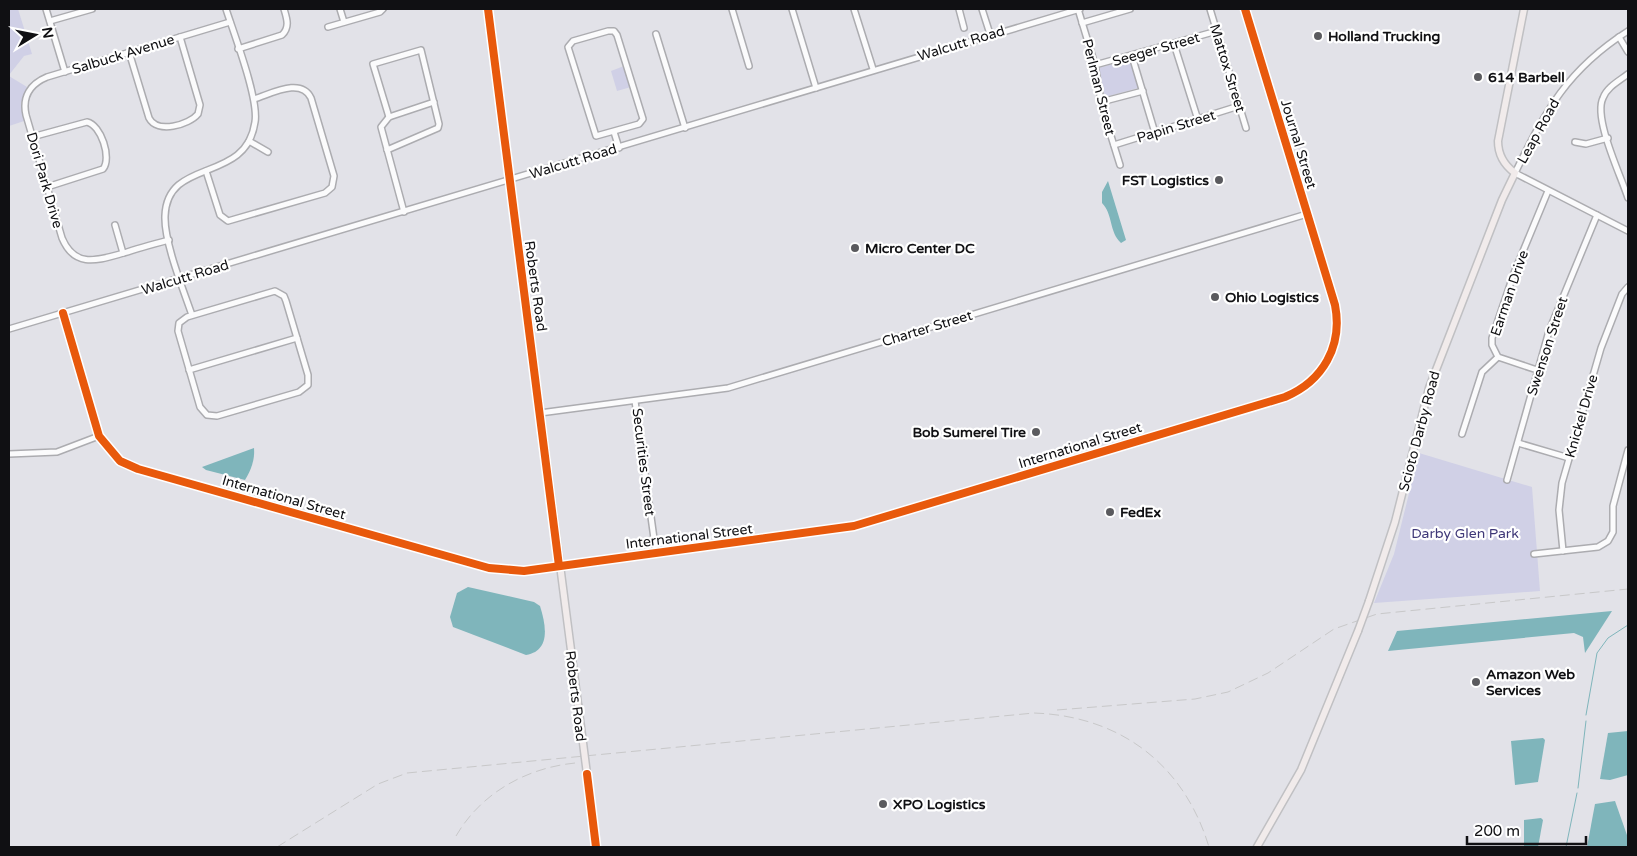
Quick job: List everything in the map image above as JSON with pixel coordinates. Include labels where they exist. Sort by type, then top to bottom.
[{"type":"main road","name":"Roberts Road","points":[[488,9],[596,847]]},
{"type":"main road","points":[[1516,173],[1508,168],[1501,156],[1498,141],[1524,9]]},
{"type":"main road","name":"Scioto Darby Road","points":[[1257,847],[1301,770],[1370,601],[1395,522],[1429,388],[1502,200],[1516,173]]},
{"type":"street","points":[[46,9],[65,72]]},
{"type":"street","points":[[50,22],[92,9]]},
{"type":"street","points":[[192,315],[169,240],[165,217],[166,205],[171,195],[186,179],[235,158],[249,142],[256,121],[254,99],[226,9]]},
{"type":"street","points":[[238,49],[282,35],[288,23],[284,9]]},
{"type":"street","points":[[340,9],[344,22]]},
{"type":"street","points":[[328,27],[380,12],[383,9]]},
{"type":"street","points":[[732,9],[749,66]]},
{"type":"street","points":[[792,9],[816,88]]},
{"type":"street","points":[[854,9],[873,69]]},
{"type":"street","points":[[958,9],[964,28]]},
{"type":"street","points":[[982,9],[990,34]]},
{"type":"street","name":"Walcutt Road","points":[[9,329],[619,148],[990,34],[1079,9]]},
{"type":"street","name":"Perlman Street","points":[[1079,9],[1095,65],[1101,102],[1120,165]]},
{"type":"street","points":[[1082,23],[1130,9]]},
{"type":"street","name":"Mattox Street","points":[[1210,9],[1246,128]]},
{"type":"street","name":"Journal Street","points":[[1245,9],[1329,287]]},
{"type":"street","name":"Salbuck Avenue","points":[[25,100],[28,92],[36,82],[230,22]]},
{"type":"street","points":[[614,31],[617,34],[643,118],[639,124],[614,132],[595,135],[568,47],[573,42],[614,31]]},
{"type":"street","name":"Seeger Street","points":[[1095,65],[1217,31]]},
{"type":"street","name":"Leap Road","points":[[1516,173],[1540,124],[1561,90],[1588,59],[1628,31]]},
{"type":"street","points":[[656,34],[685,128]]},
{"type":"street","points":[[130,52],[150,118],[157,126],[166,127],[190,120],[196,117],[200,110],[180,37]]},
{"type":"street","points":[[1619,37],[1628,52]]},
{"type":"street","points":[[1174,44],[1198,120]]},
{"type":"street","points":[[387,150],[438,128],[434,102],[421,50],[373,64],[389,117]]},
{"type":"street","points":[[1132,56],[1155,133]]},
{"type":"street","points":[[1628,74],[1608,90],[1600,105],[1608,138],[1628,198]]},
{"type":"street","points":[[206,171],[220,215],[228,221],[325,193],[332,187],[334,176],[311,98],[306,91],[300,87],[293,88],[254,99]]},
{"type":"street","points":[[1101,102],[1143,91]]},
{"type":"street","name":"Dori Park Drive","points":[[25,100],[26,116],[62,238],[67,248],[76,256],[94,261],[124,253]]},
{"type":"street","points":[[404,212],[381,127],[389,117],[434,102]]},
{"type":"street","name":"Papin Street","points":[[1114,145],[1239,106]]},
{"type":"street","points":[[32,137],[82,122],[92,123],[99,131],[106,157],[105,166],[97,172],[47,187]]},
{"type":"street","points":[[614,132],[619,148]]},
{"type":"street","points":[[1575,142],[1586,144],[1608,138]]},
{"type":"street","points":[[249,142],[268,152]]},
{"type":"street","points":[[1516,173],[1548,191],[1628,230]]},
{"type":"street","name":"Earman Drive","points":[[1537,370],[1498,358],[1492,345],[1493,331],[1548,191]]},
{"type":"street","name":"Charter Street","points":[[540,413],[636,401],[737,385],[1307,214]]},
{"type":"street","name":"Swenson Street","points":[[1507,480],[1549,331],[1596,215]]},
{"type":"street","points":[[115,225],[124,253],[169,240]]},
{"type":"street","name":"International Street","points":[[63,313],[99,436],[120,461],[138,469],[489,568],[516,571],[854,526],[1285,397],[1303,388],[1318,375],[1332,350],[1337,317],[1329,287]]},
{"type":"street","name":"Knickel Drive","points":[[1563,551],[1559,503],[1569,458],[1601,348],[1622,294],[1628,287]]},
{"type":"street","points":[[270,292],[280,293],[286,301],[308,375],[308,386],[299,392],[226,414],[212,417],[207,415],[200,407],[178,331],[179,323],[192,315],[270,292]]},
{"type":"street","points":[[190,370],[297,338]]},
{"type":"street","points":[[1462,434],[1482,372],[1498,358]]},
{"type":"street","name":"Securities Street","points":[[636,401],[656,553]]},
{"type":"street","points":[[9,454],[57,452],[99,436]]},
{"type":"street","points":[[1518,444],[1569,458]]},
{"type":"street","points":[[1534,554],[1598,547],[1612,536],[1614,526],[1613,506],[1628,450]]},
{"type":"street","points":[[1621,476],[1628,478]]},
{"type":"green space","points":[[9,9],[18,9],[32,54],[24,56],[9,75]]},
{"type":"green space","points":[[1130,59],[1138,88],[1105,97],[1099,68]]},
{"type":"green space","points":[[624,66],[631,87],[617,91],[611,71]]},
{"type":"green space","points":[[9,76],[27,87],[21,103],[24,121],[9,126]]},
{"type":"green space","name":"Darby Glen Park","points":[[1419,453],[1532,487],[1540,591],[1374,603],[1394,554]]},
{"type":"shaded area","points":[[1108,181],[1126,240],[1121,243],[1117,239],[1108,212],[1102,203],[1102,192]]},
{"type":"shaded area","points":[[254,448],[252,465],[245,480],[206,470],[202,467]]},
{"type":"shaded area","points":[[468,587],[534,602],[540,606],[545,636],[540,648],[534,653],[526,655],[453,627],[450,617],[457,593]]},
{"type":"shaded area","points":[[1612,611],[1585,653],[1583,637],[1574,633],[1388,651],[1397,631]]},
{"type":"shaded area","points":[[1628,731],[1628,775],[1610,780],[1600,779],[1608,733]]},
{"type":"shaded area","points":[[1543,738],[1545,740],[1538,782],[1515,785],[1511,741]]},
{"type":"shaded area","points":[[1615,801],[1628,838],[1628,847],[1587,847],[1595,804]]},
{"type":"shaded area","points":[[1541,818],[1543,820],[1538,847],[1524,847],[1524,820]]},
{"type":"waterway","points":[[1586,715],[1597,653],[1608,638],[1628,625]]},
{"type":"waterway","points":[[1578,788],[1586,721]]},
{"type":"waterway","points":[[1566,847],[1577,793]]},
{"type":"railway","points":[[1057,710],[1195,699],[1228,692],[1268,673],[1334,629],[1377,614],[1628,589]]},
{"type":"railway","points":[[277,847],[378,784],[407,773],[1034,713],[1065,716],[1094,724],[1121,735],[1144,750],[1165,769],[1183,791],[1198,818],[1209,847]]},
{"type":"railway","points":[[456,836],[478,807],[507,785],[539,770],[575,763]]},
{"type":"cycle path","points":[[488,9],[559,566]]},
{"type":"cycle path","points":[[63,313],[99,436],[120,461],[138,469],[489,568],[524,571],[854,526],[1285,397],[1310,382],[1320,372],[1333,348],[1337,320],[1335,305],[1245,9]]},
{"type":"cycle path","points":[[587,774],[596,847]]},
{"type":"place","name":"Holland Trucking","points":[[1318,36]]},
{"type":"place","name":"614 Barbell","points":[[1478,77]]},
{"type":"place","name":"FST Logistics","points":[[1219,180]]},
{"type":"place","name":"Micro Center DC","points":[[855,248]]},
{"type":"place","name":"Ohio Logistics","points":[[1215,297]]},
{"type":"place","name":"Bob Sumerel Tire","points":[[1036,432]]},
{"type":"place","name":"FedEx","points":[[1110,512]]},
{"type":"place","name":"Amazon Web Services","points":[[1476,682]]},
{"type":"place","name":"XPO Logistics","points":[[883,804]]}]
